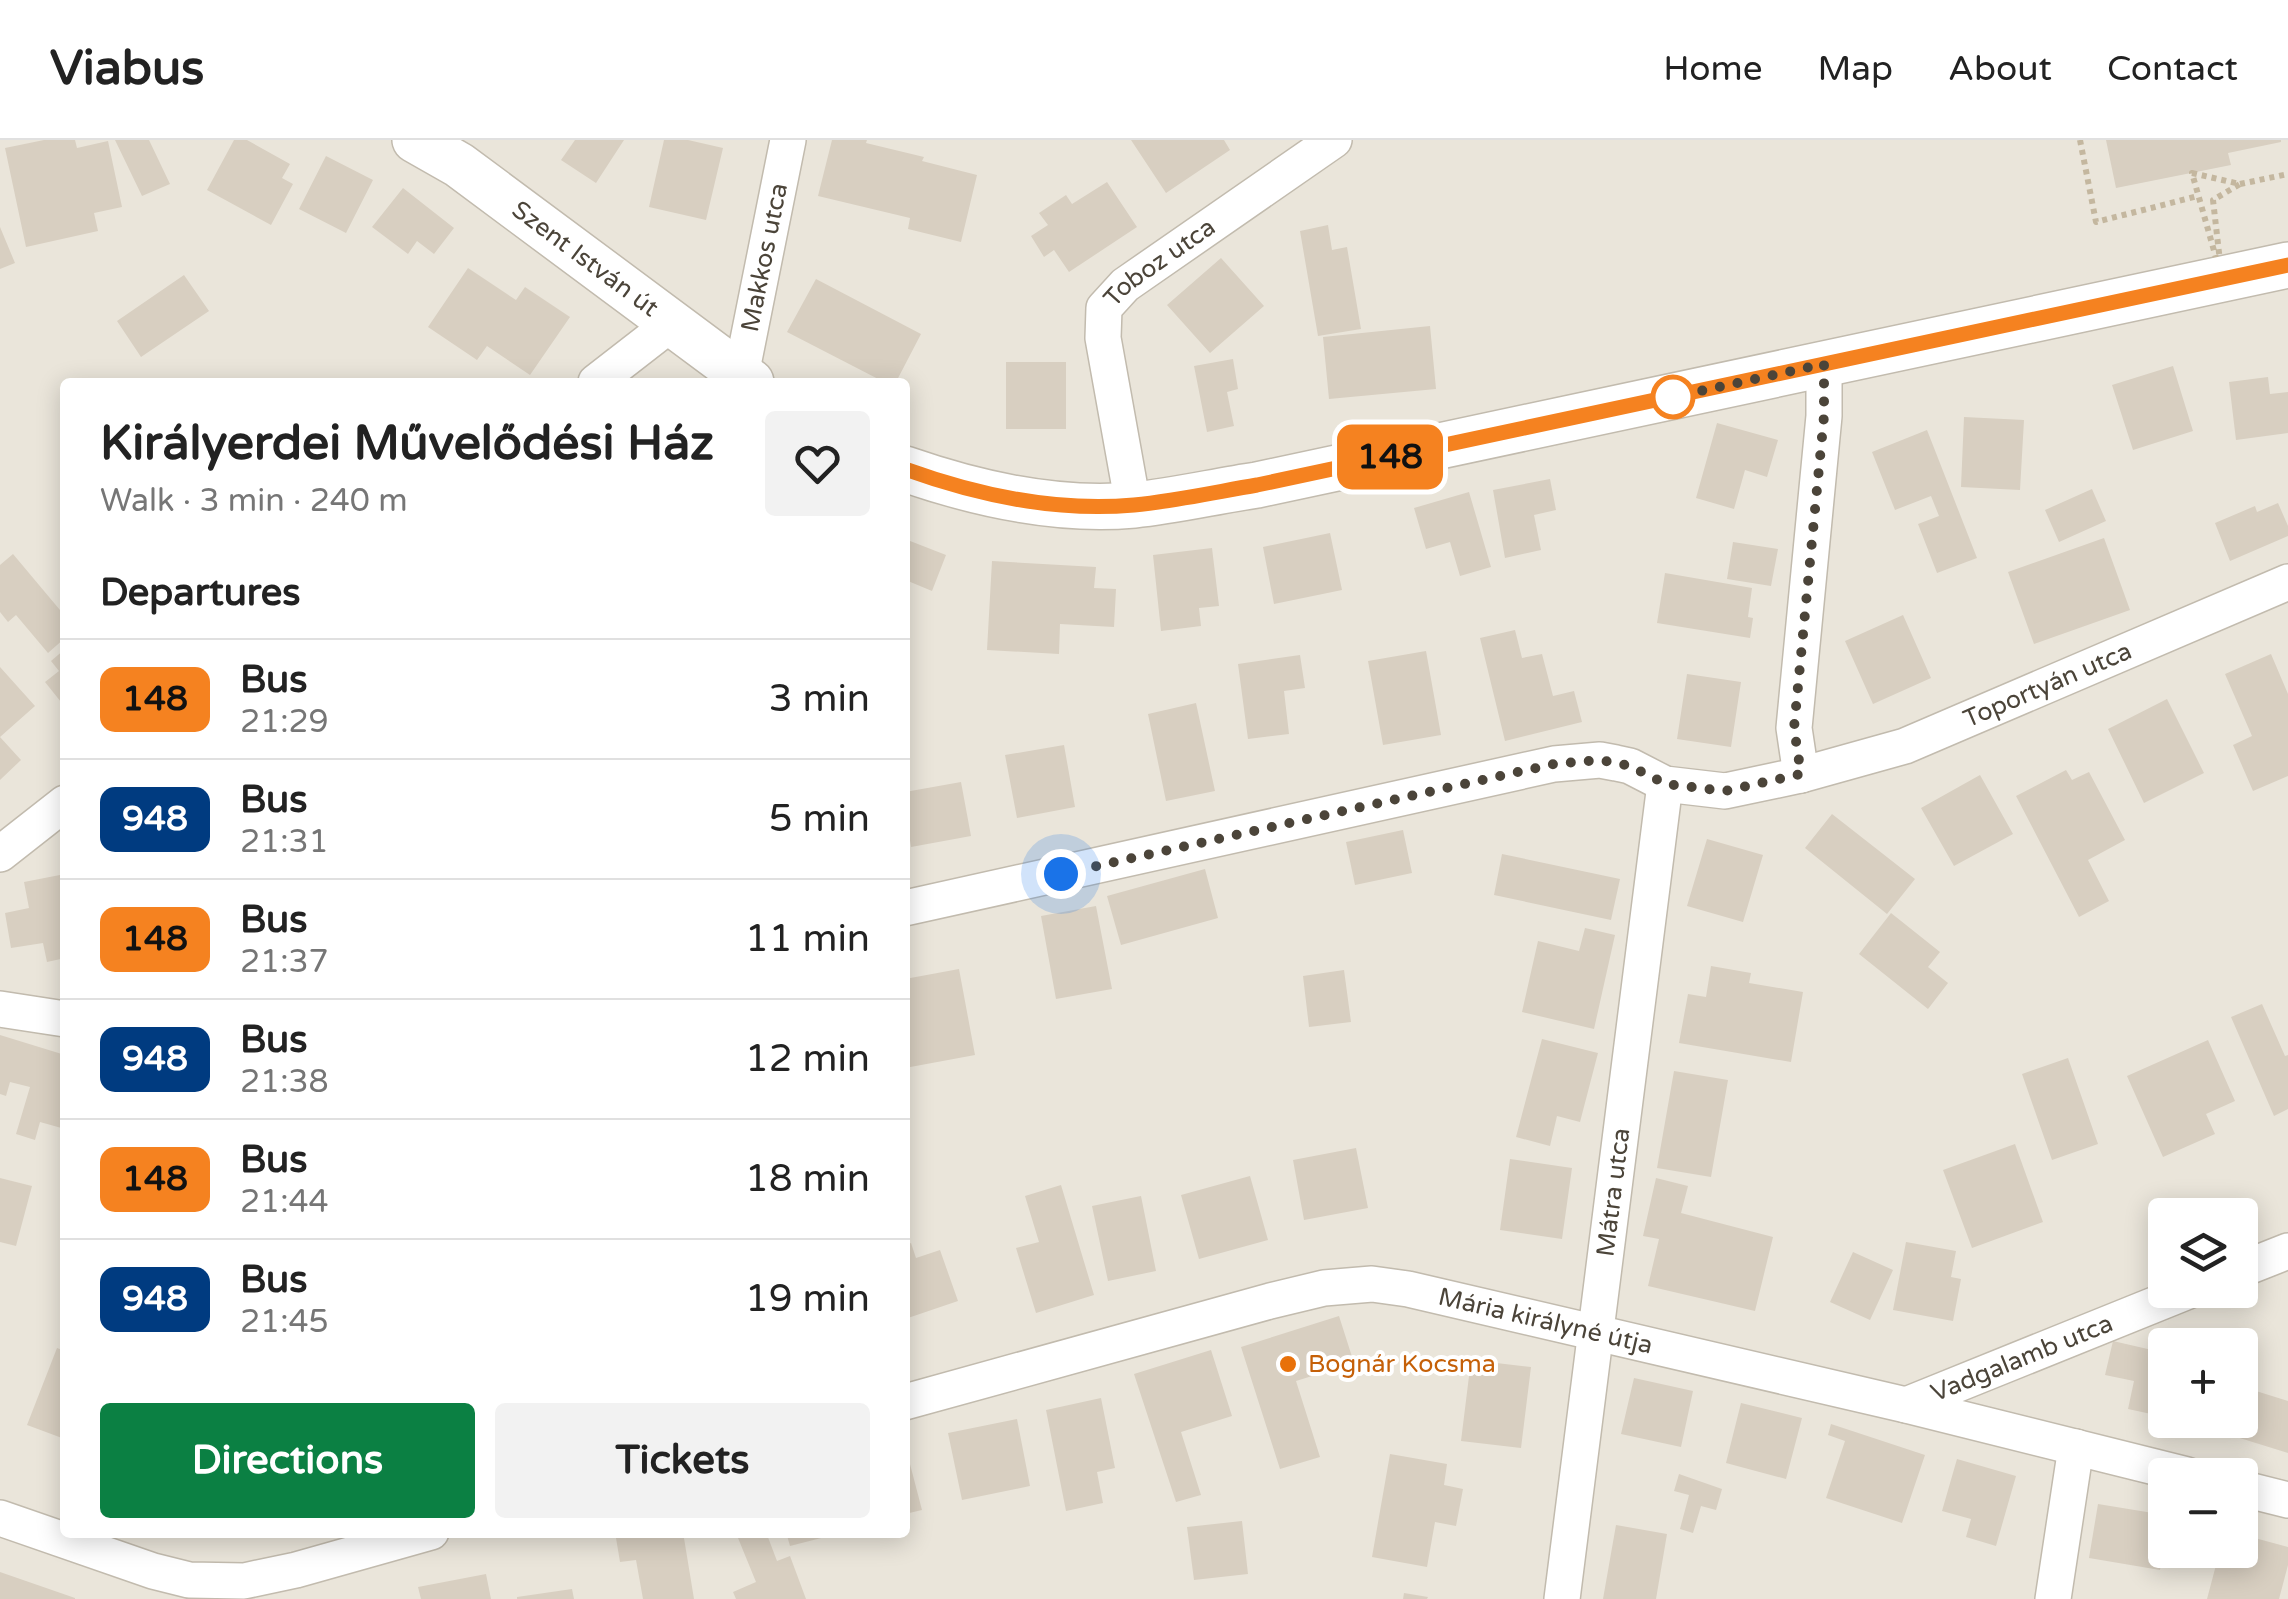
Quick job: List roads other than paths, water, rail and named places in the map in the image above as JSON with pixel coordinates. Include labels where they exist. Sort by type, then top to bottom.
[{"type":"street","name":"Szent István út","points":[[415,140],[459,165],[745,378]]},
{"type":"street","name":"Makkos utca","points":[[746,378],[788,140]]},
{"type":"street","name":"Toboz utca","points":[[1132,505],[1102,338],[1104,308],[1125,285],[1334,140]]},
{"type":"street","points":[[910,471],[1001,497],[1079,505],[1132,505],[1257,485],[2288,265]]},
{"type":"street","points":[[601,378],[672,324]]},
{"type":"street","points":[[1801,774],[1794,728],[1824,416],[1824,364]]},
{"type":"street","name":"Toportyán utca","points":[[910,907],[1554,764],[1600,760],[1630,766],[1666,784],[1725,791],[1801,774],[1905,746],[2288,582]]},
{"type":"street","name":"Mátra utca","points":[[1562,1599],[1666,784]]},
{"type":"street","points":[[0,854],[60,807]]},
{"type":"street","points":[[0,1009],[60,1017]]},
{"type":"street","points":[[2258,1263],[2288,1251]]},
{"type":"street","name":"Mária királyné útja","points":[[910,1401],[1270,1301],[1324,1288],[1372,1284],[1408,1289],[1906,1405],[2148,1466]]},
{"type":"street","name":"Vadgalamb utca","points":[[1906,1405],[2148,1307]]},
{"type":"street","points":[[2052,1599],[2076,1448]]},
{"type":"street","points":[[2258,1492],[2288,1500]]},
{"type":"street","points":[[0,1518],[153,1571],[188,1589],[296,1570],[410,1538]]},
{"type":"place","name":"Bognár Kocsma","points":[[1288,1364]]}]
